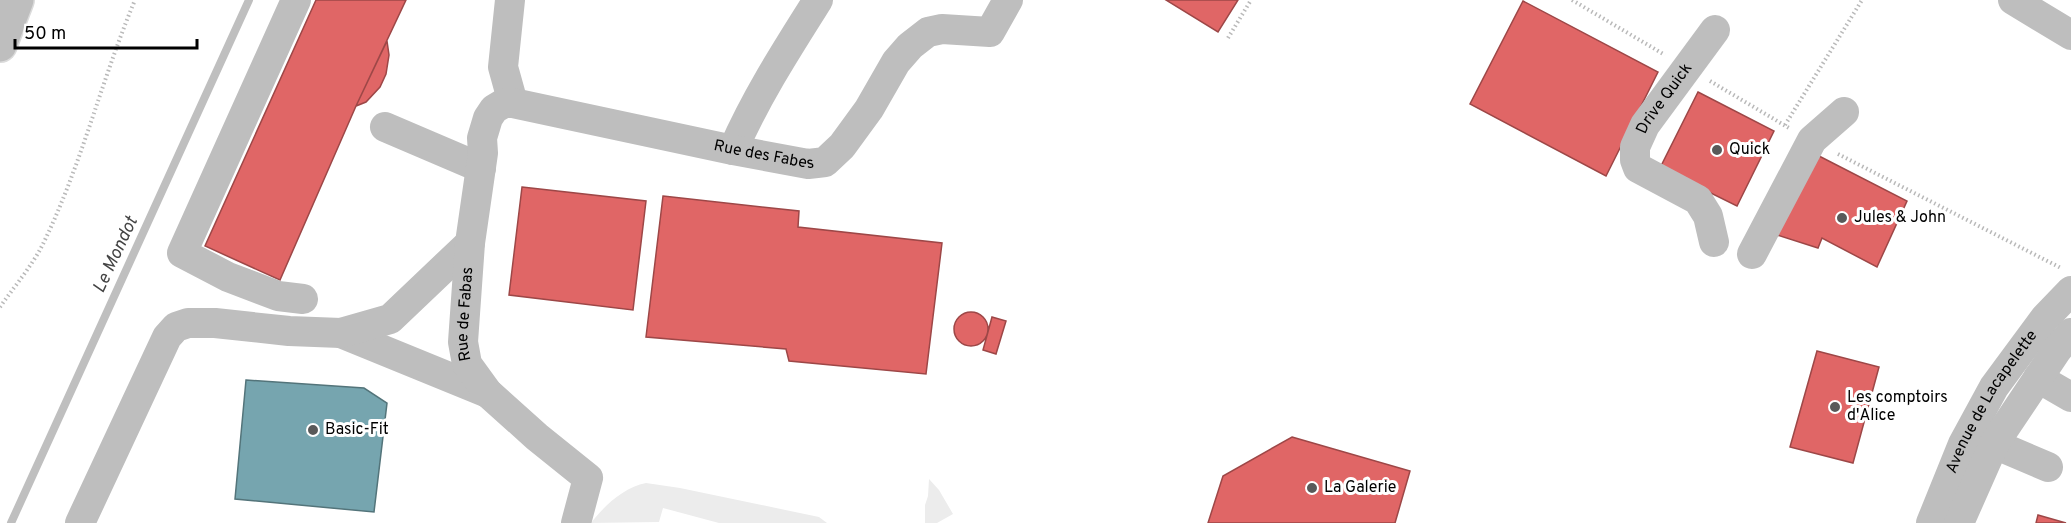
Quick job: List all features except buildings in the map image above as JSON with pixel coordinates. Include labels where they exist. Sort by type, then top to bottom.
[{"type":"main road","points":[[0,45],[17,0]]},
{"type":"street","points":[[296,0],[182,253],[228,276],[278,296],[303,298]]},
{"type":"street","points":[[510,0],[503,67],[513,103]]},
{"type":"street","points":[[733,150],[743,126],[770,77],[818,0]]},
{"type":"street","name":"Rue des Fabes","points":[[513,103],[733,150],[808,164],[825,162],[842,146],[869,109],[896,62],[910,46],[928,32],[942,29],[990,32],[1008,0]]},
{"type":"street","points":[[2013,0],[2071,35]]},
{"type":"street","name":"Drive Quick","points":[[1714,30],[1645,125],[1635,147],[1635,160],[1638,168],[1698,200],[1708,216],[1714,242]]},
{"type":"street","name":"Rue de Fabas","points":[[513,103],[504,103],[494,110],[488,118],[482,138],[481,168],[470,243],[463,342],[467,364],[488,393],[544,444],[588,478],[576,523]]},
{"type":"street","points":[[1752,254],[1812,140],[1844,112]]},
{"type":"street","points":[[385,127],[481,168]]},
{"type":"street","points":[[80,523],[167,337],[176,327],[188,323],[215,322],[289,331],[341,333],[390,319],[470,243]]},
{"type":"street","name":"Avenue de Lacapelette","points":[[1931,523],[1964,444],[1994,387],[2069,281]]},
{"type":"street","points":[[341,333],[488,393]]},
{"type":"street","points":[[1964,444],[1992,424],[2038,360],[2064,342]]},
{"type":"street","name":"Avenue de Lacapelette","points":[[1959,523],[1994,444],[2064,342]]},
{"type":"street","points":[[2038,378],[2071,397]]},
{"type":"street","points":[[1994,444],[2048,467]]},
{"type":"path","points":[[0,307],[41,248],[65,191],[116,46],[135,0]]},
{"type":"path","points":[[1228,38],[1251,0]]},
{"type":"path","points":[[1785,125],[1862,0]]},
{"type":"path","points":[[1812,140],[2069,281]]},
{"type":"shaded area","points":[[929,479],[939,490],[953,514],[937,523],[925,523]]},
{"type":"shaded area","points":[[646,483],[819,517],[827,523],[719,523],[663,508],[659,522],[591,523],[615,498]]},
{"type":"waterway","name":"Le Mondot","points":[[11,523],[249,0]]},
{"type":"place","name":"Quick","points":[[1717,150]]},
{"type":"place","name":"Jules & John","points":[[1842,218]]},
{"type":"place","name":"Les comptoirs d'Alice","points":[[1835,407]]},
{"type":"place","name":"Basic-Fit","points":[[313,430]]},
{"type":"place","name":"La Galerie","points":[[1312,488]]}]
